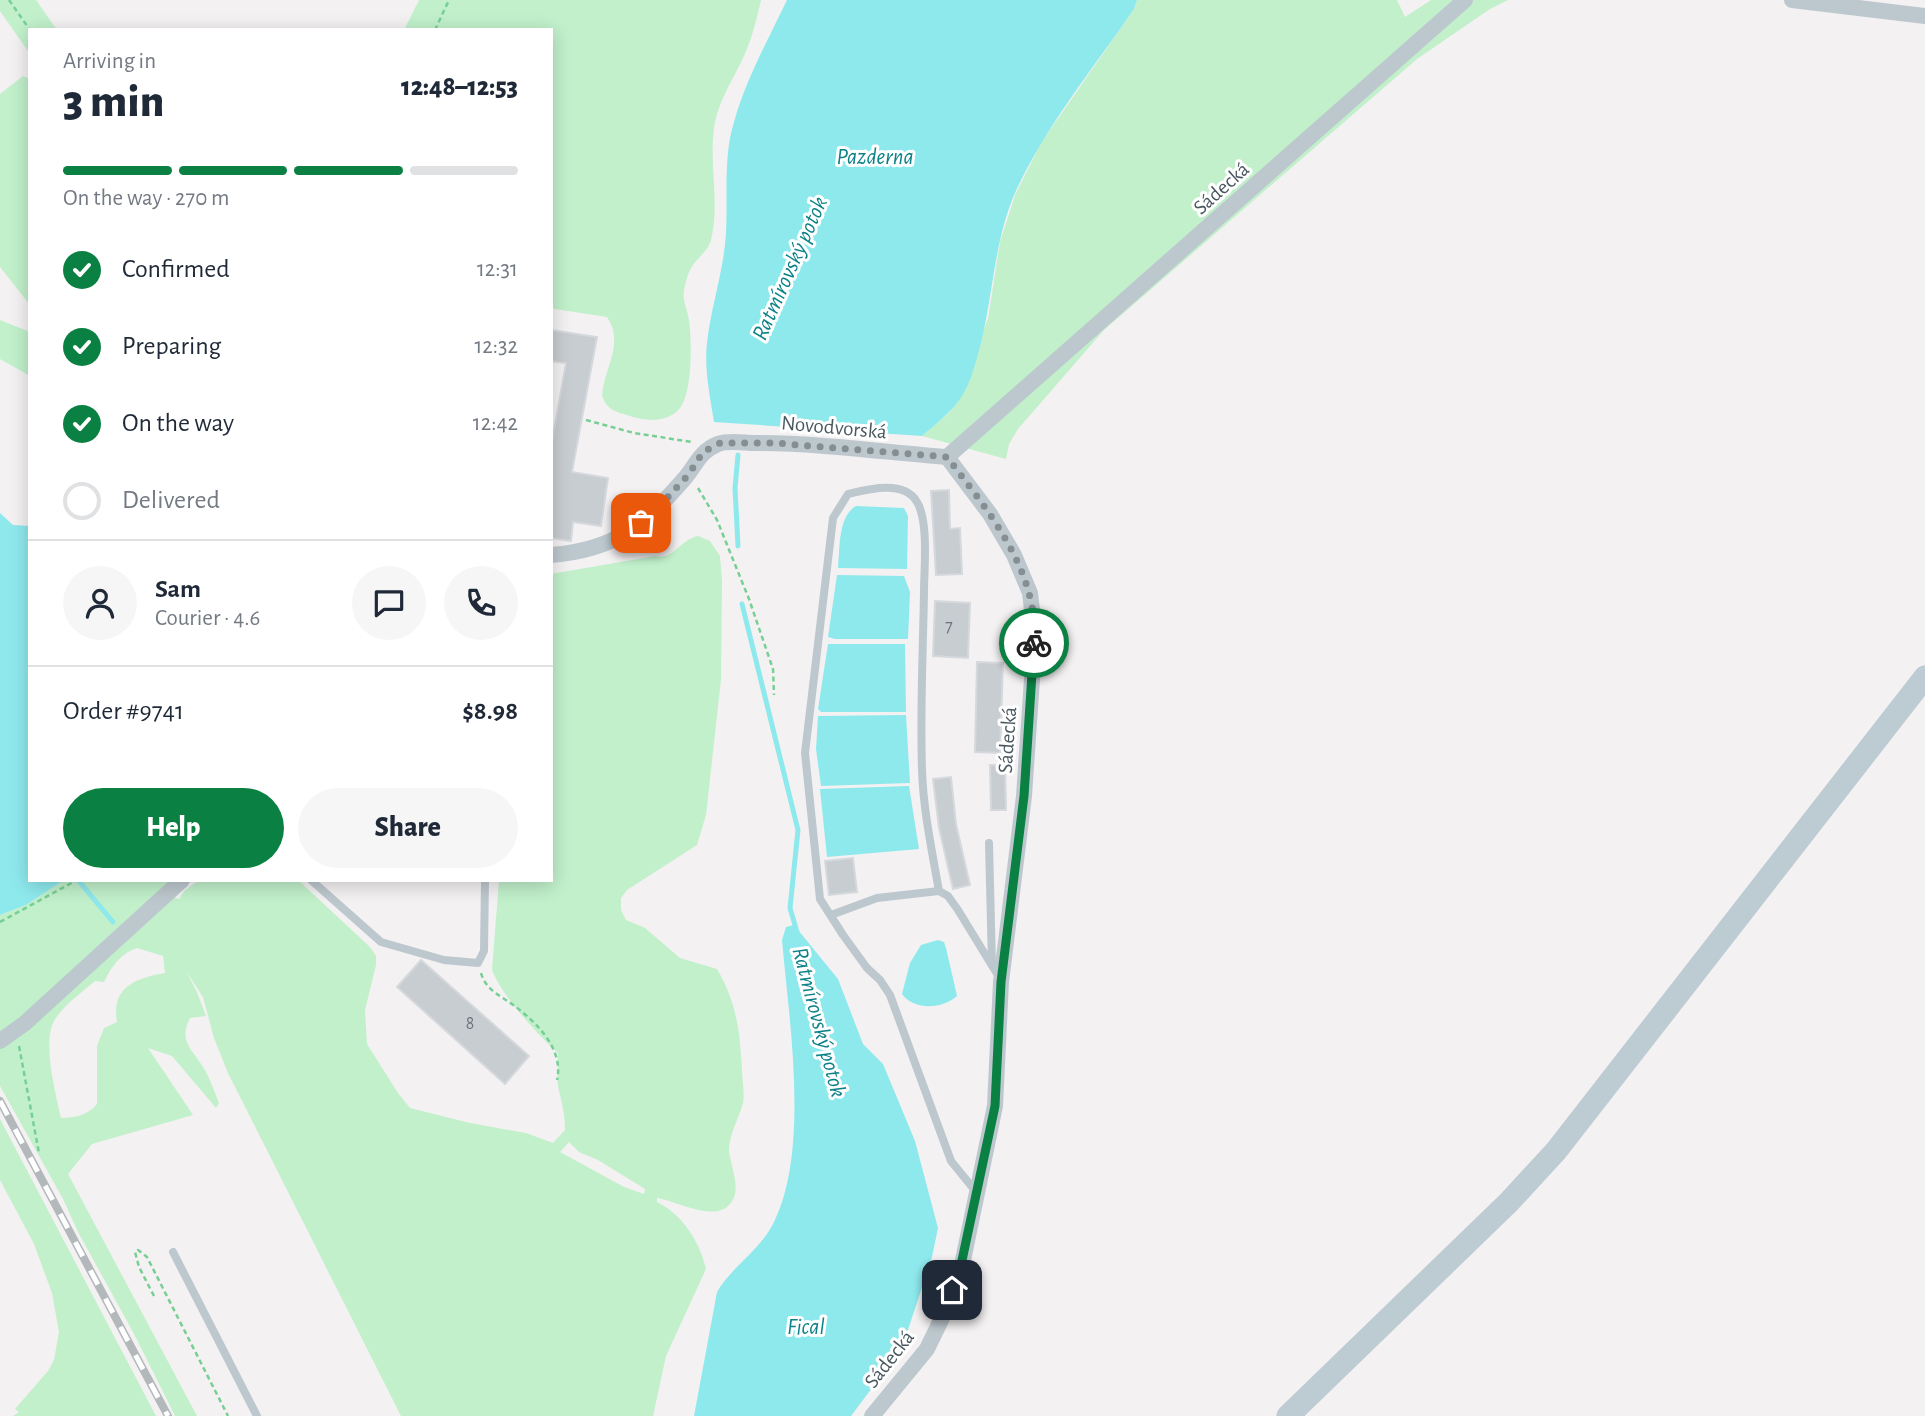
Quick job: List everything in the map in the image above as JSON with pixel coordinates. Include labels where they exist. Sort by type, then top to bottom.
[{"type":"main road","points":[[1288,1416],[1509,1202],[1556,1151],[1925,677]]},
{"type":"street","name":"Sádecká","points":[[872,1416],[927,1349],[961,1265],[995,1106],[1001,982],[1024,796],[1035,635],[1030,593],[1014,555],[990,514],[947,457],[1465,0]]},
{"type":"street","points":[[1793,0],[1925,16]]},
{"type":"street","name":"Novodvorská","points":[[720,443],[775,443],[947,457]]},
{"type":"street","points":[[553,555],[570,554],[607,545],[641,523],[689,474],[703,452],[720,443]]},
{"type":"street","points":[[0,1041],[180,882]]},
{"type":"lane","points":[[939,891],[922,770],[922,514],[917,501],[907,492],[893,487],[864,490],[848,494],[833,518],[805,753],[820,898],[851,946],[890,995],[951,1161],[978,1194]]},
{"type":"lane","points":[[989,844],[992,965]]},
{"type":"lane","points":[[313,882],[381,942],[444,960],[478,963],[484,951],[485,882]]},
{"type":"lane","points":[[831,915],[877,898],[939,891],[948,896],[1001,982]]},
{"type":"lane","points":[[173,1252],[257,1416]]},
{"type":"path","points":[[9,0],[29,28]]},
{"type":"path","points":[[436,28],[449,0]]},
{"type":"path","points":[[586,420],[634,433],[691,442],[720,443]]},
{"type":"path","points":[[689,474],[716,520],[745,587],[773,669],[774,695]]},
{"type":"path","points":[[0,922],[73,882]]},
{"type":"path","points":[[478,963],[483,982],[524,1014],[552,1045],[560,1069],[557,1080]]},
{"type":"path","points":[[16,1029],[39,1153]]},
{"type":"path","points":[[154,1296],[139,1267],[135,1252],[138,1250],[147,1257],[228,1416]]},
{"type":"green space","points":[[0,0],[36,0],[56,28],[28,28],[28,51],[0,11]]},
{"type":"green space","points":[[419,0],[761,0],[748,45],[716,119],[713,143],[714,226],[711,240],[692,266],[685,285],[684,298],[691,340],[690,364],[685,397],[678,411],[658,420],[636,418],[609,407],[602,395],[614,346],[612,327],[607,317],[553,308],[553,28],[405,28]]},
{"type":"green space","points":[[1137,0],[1397,0],[1405,17],[1431,0],[1508,0],[1490,9],[1417,59],[1104,330],[1018,429],[1009,444],[1006,459],[922,436],[950,412],[988,319],[1000,242],[1015,195],[1041,143],[1134,9]]},
{"type":"green space","points":[[23,76],[28,78],[28,302],[0,267],[0,94]]},
{"type":"green space","points":[[0,320],[28,331],[28,375],[0,359]]},
{"type":"green space","points":[[698,536],[710,541],[720,556],[722,581],[721,679],[706,815],[697,845],[627,890],[621,898],[621,910],[626,920],[645,928],[680,958],[717,969],[729,994],[736,1018],[744,1099],[729,1144],[736,1186],[733,1200],[728,1206],[713,1212],[704,1211],[657,1198],[657,1202],[682,1221],[689,1230],[706,1269],[666,1356],[653,1416],[401,1416],[228,1073],[214,1038],[203,997],[186,971],[206,1016],[190,1018],[185,1033],[186,1039],[208,1076],[219,1103],[216,1108],[172,1056],[148,1048],[193,1115],[92,1144],[68,1174],[197,1416],[175,1416],[63,1199],[0,1086],[0,1047],[172,897],[179,899],[184,891],[196,882],[300,882],[370,947],[376,956],[365,1010],[367,1044],[410,1108],[526,1133],[553,1143],[565,1130],[558,1085],[558,1053],[512,1003],[492,970],[499,882],[553,882],[553,574],[667,556]],"holes":[[[137,948],[163,956],[165,973],[135,981],[128,986],[118,1000],[117,1022],[104,1028],[97,1046],[97,1104],[81,1115],[61,1118],[53,1083],[49,1042],[57,1016],[95,981],[104,982],[117,961],[126,953]],[[569,1142],[579,1152],[598,1160],[645,1189],[644,1194],[624,1187],[560,1152]]]},
{"type":"green space","points":[[61,882],[170,882],[45,998],[0,1034],[0,915],[26,905]]},
{"type":"green space","points":[[0,1119],[156,1416],[13,1416],[19,1412],[15,1409],[48,1371],[54,1360],[59,1332],[52,1293],[34,1244],[0,1180]]},
{"type":"water","name":"Pazderna","points":[[787,0],[1137,0],[1134,9],[1040,145],[1015,193],[1002,232],[983,334],[971,377],[956,404],[922,436],[714,422],[706,353],[725,247],[727,163],[731,135],[751,75]]},
{"type":"water","points":[[856,506],[904,508],[908,516],[907,569],[838,568],[843,525],[850,511]]},
{"type":"water","points":[[0,513],[13,525],[28,526],[28,882],[61,882],[26,905],[0,915]]},
{"type":"water","points":[[837,575],[904,576],[910,592],[908,639],[828,637]]},
{"type":"water","points":[[828,644],[905,644],[906,712],[821,712],[818,709]]},
{"type":"water","points":[[906,715],[910,783],[821,786],[816,749],[818,716]]},
{"type":"water","points":[[909,786],[919,849],[827,857],[820,789]]},
{"type":"water","name":"Fical","points":[[794,925],[838,979],[863,1044],[883,1064],[915,1141],[938,1228],[932,1257],[902,1348],[851,1416],[694,1416],[717,1292],[768,1232],[785,1192],[794,1122],[794,1084],[782,940],[786,927]]},
{"type":"water","points":[[938,940],[944,942],[957,996],[937,1006],[921,1006],[907,1000],[902,994],[910,963],[921,945]]},
{"type":"building","points":[[553,330],[597,337],[572,472],[608,478],[601,526],[573,522],[571,541],[553,538],[553,436],[566,363],[553,361]]},
{"type":"building","points":[[949,490],[950,529],[960,528],[962,574],[936,575],[931,491]]},
{"type":"building","points":[[935,601],[970,603],[968,658],[933,656]]},
{"type":"building","points":[[977,662],[1003,663],[1000,753],[975,752]]},
{"type":"building","points":[[990,765],[1005,765],[1006,810],[991,810]]},
{"type":"building","points":[[951,777],[956,824],[970,885],[953,889],[939,828],[933,779]]},
{"type":"building","points":[[853,858],[857,892],[829,895],[825,861]]},
{"type":"building","points":[[421,960],[529,1056],[505,1084],[397,987]]},
{"type":"waterway","name":"Ratmírovský potok","points":[[738,455],[735,488],[738,546]]},
{"type":"waterway","name":"Ratmírovský potok","points":[[742,604],[798,830],[790,908],[797,932]]},
{"type":"waterway","points":[[80,882],[113,922]]},
{"type":"railway","points":[[0,1101],[168,1416]]},
{"type":"way so far","points":[[641,523],[689,474],[703,452],[720,443],[775,443],[947,457],[990,514],[1014,555],[1030,593],[1034,643]]},
{"type":"route","points":[[952,1290],[961,1265],[978,1194],[995,1106],[1001,982],[1024,796],[1034,643]]}]
